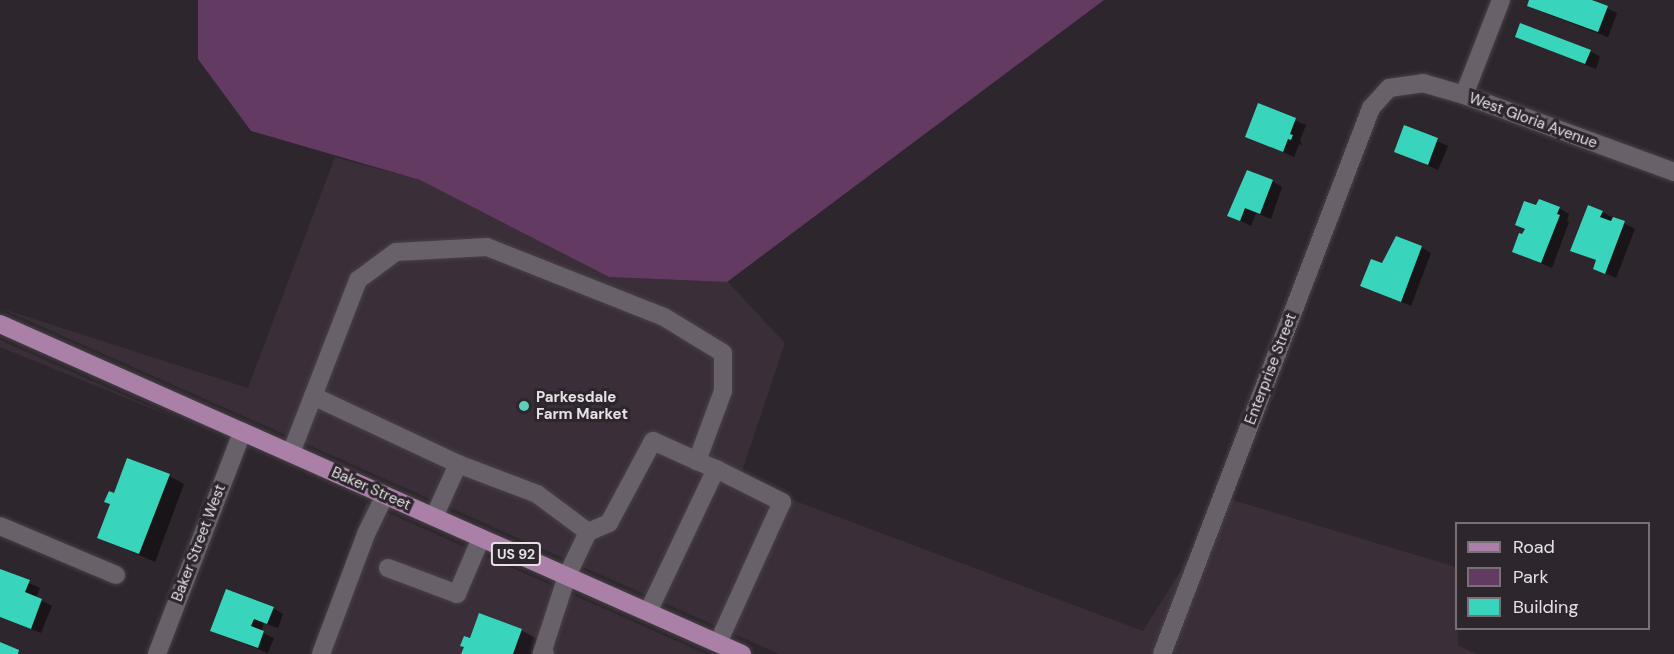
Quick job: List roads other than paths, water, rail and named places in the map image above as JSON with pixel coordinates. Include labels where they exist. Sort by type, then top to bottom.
[{"type":"main road","name":"Baker Street","points":[[1,327],[291,453],[742,654]]},
{"type":"street","points":[[1464,95],[1501,0]]},
{"type":"street","name":"West Gloria Avenue","points":[[1389,88],[1423,83],[1464,95],[1674,172]]},
{"type":"street","name":"Enterprise Street","points":[[1162,654],[1371,108],[1389,88]]},
{"type":"street","points":[[291,453],[358,280],[396,252],[487,247],[664,317],[723,352],[723,391],[697,461]]},
{"type":"street","points":[[313,396],[458,464],[537,494],[588,532]]},
{"type":"street","name":"Baker Street West","points":[[156,654],[242,432]]},
{"type":"street","points":[[545,654],[542,653],[567,576],[588,532],[609,523],[653,441],[782,502],[718,643]]},
{"type":"street","points":[[434,517],[458,464]]},
{"type":"street","points":[[648,612],[716,469]]},
{"type":"street","points":[[321,654],[366,534],[385,495]]},
{"type":"street","points":[[0,526],[116,575]]},
{"type":"street","points":[[388,568],[457,594],[481,538]]},
{"type":"place","name":"Parkesdale Farm Market","points":[[524,406]]}]
